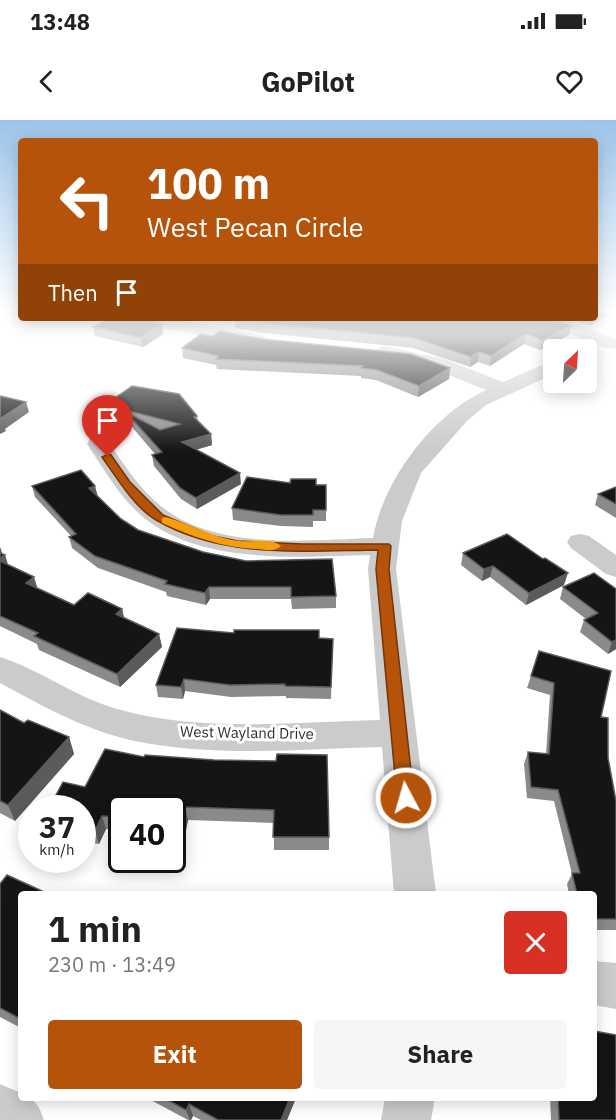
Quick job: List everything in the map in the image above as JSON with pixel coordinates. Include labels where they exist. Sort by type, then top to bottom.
[{"type":"street","points":[[417,358],[426,359],[502,389]]},
{"type":"street","points":[[415,891],[382,569],[389,521],[410,471],[459,416],[502,389],[543,371]]},
{"type":"street","points":[[98,444],[126,485],[159,517],[184,530],[238,545],[302,548],[385,546]]},
{"type":"street","points":[[580,542],[616,568]]},
{"type":"street","name":"West Wayland Drive","points":[[0,669],[73,708],[130,726],[189,735],[399,733]]},
{"type":"street","points":[[597,983],[616,986]]},
{"type":"street","points":[[406,1120],[409,1101]]},
{"type":"street","points":[[0,1108],[19,1120]]},
{"type":"building","points":[[421,358],[450,368],[419,386],[377,370],[361,368],[363,366],[216,359]]},
{"type":"building","points":[[132,386],[179,394],[197,416],[194,417],[211,434],[182,442],[240,473],[196,498],[180,488],[152,455],[162,452],[130,417],[132,415],[160,430],[180,424],[105,405]]},
{"type":"building","points":[[0,396],[26,402],[0,419]]},
{"type":"building","points":[[81,470],[95,486],[89,488],[121,519],[138,530],[203,552],[246,561],[332,559],[336,596],[291,597],[291,587],[209,587],[205,593],[165,584],[167,581],[95,556],[69,537],[76,534],[32,486]]},
{"type":"building","points":[[247,477],[290,483],[291,479],[316,479],[316,485],[326,485],[326,510],[313,510],[313,515],[281,515],[232,508]]},
{"type":"building","points":[[616,487],[616,504],[598,494]]},
{"type":"building","points":[[507,534],[568,573],[529,593],[493,566],[484,569],[463,553]]},
{"type":"building","points":[[0,561],[34,577],[26,583],[74,605],[88,593],[122,609],[116,614],[159,634],[117,674],[34,636],[38,633],[0,616]]},
{"type":"building","points":[[594,573],[616,589],[616,640],[612,642],[584,620],[598,613],[563,587]]},
{"type":"building","points":[[177,628],[234,633],[234,630],[319,630],[319,638],[333,639],[331,687],[285,686],[285,684],[230,685],[184,679],[181,687],[156,685]]},
{"type":"building","points":[[539,651],[611,671],[601,717],[608,718],[608,758],[616,801],[616,919],[597,919],[597,891],[576,891],[572,873],[580,873],[558,790],[531,787],[528,752],[549,754],[554,683],[531,676]]},
{"type":"building","points":[[0,710],[24,723],[28,720],[69,737],[8,805],[0,801]]},
{"type":"building","points":[[105,749],[144,757],[145,755],[214,760],[276,761],[277,754],[327,755],[329,837],[273,837],[274,810],[186,807],[186,795],[108,795],[108,816],[102,816],[96,829],[96,795],[56,795],[63,782],[85,787]]},
{"type":"building","points":[[7,875],[42,891],[18,891],[18,1017],[0,1008],[0,884]]},
{"type":"building","points":[[597,1032],[616,1035],[616,1120],[559,1120],[558,1101],[597,1101]]},
{"type":"building","points":[[170,1101],[289,1101],[281,1120],[218,1120],[189,1104],[186,1110]]},
{"type":"slow traffic","points":[[166,521],[210,539],[238,545],[274,546]]},
{"type":"route","points":[[108,457],[126,485],[159,517],[184,530],[210,539],[238,545],[302,548],[385,546],[382,569],[406,798]]}]
